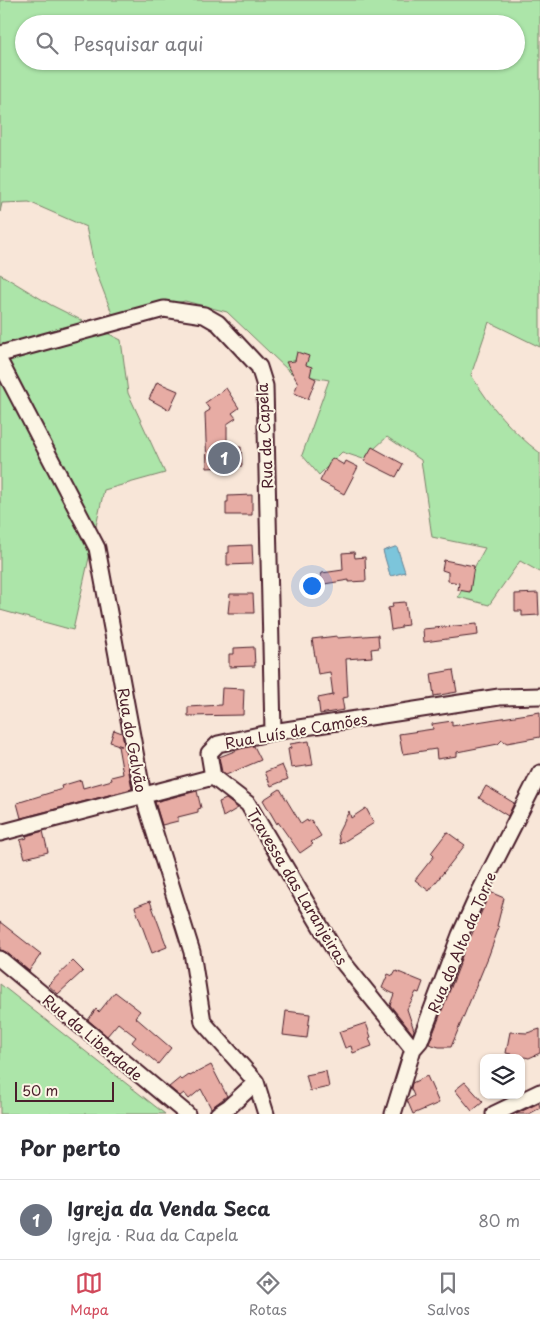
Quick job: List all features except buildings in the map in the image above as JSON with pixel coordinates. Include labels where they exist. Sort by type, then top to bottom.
[{"type":"street","name":"Rua da Capela","points":[[0,354],[164,309],[204,315],[218,322],[259,367],[265,386],[273,732]]},
{"type":"street","name":"Rua do Galvão","points":[[0,362],[97,548],[143,795],[192,952],[203,1022],[256,1082],[266,1114]]},
{"type":"street","name":"Rua Luís de Camões","points":[[214,777],[209,753],[218,744],[273,732],[499,697],[540,696]]},
{"type":"street","name":"Rua do Alto da Torre","points":[[393,1114],[413,1049],[420,1041],[460,935],[479,893],[540,773]]},
{"type":"street","points":[[0,833],[214,777]]},
{"type":"street","name":"Travessa das Laranjeiras","points":[[214,777],[248,804],[338,956],[413,1049]]},
{"type":"street","name":"Rua da Liberdade","points":[[0,959],[187,1114]]},
{"type":"street","points":[[218,1114],[256,1082]]},
{"type":"street","points":[[494,1114],[540,1092]]},
{"type":"green space","points":[[0,0],[540,0],[540,347],[489,322],[471,375],[502,417],[519,436],[540,453],[540,572],[520,561],[489,605],[458,597],[485,548],[432,537],[421,460],[387,437],[363,459],[342,452],[319,475],[302,455],[329,380],[291,373],[227,312],[185,301],[113,316],[95,269],[86,227],[29,202],[2,203],[0,212]]},
{"type":"green space","points":[[0,274],[51,305],[121,340],[128,393],[165,473],[104,490],[73,630],[0,610]]},
{"type":"green space","points":[[0,984],[165,1114],[0,1114]]},
{"type":"water","points":[[397,547],[405,572],[391,576],[383,551]]},
{"type":"place","name":"Igreja da Venda Seca","points":[[224,458]]}]
